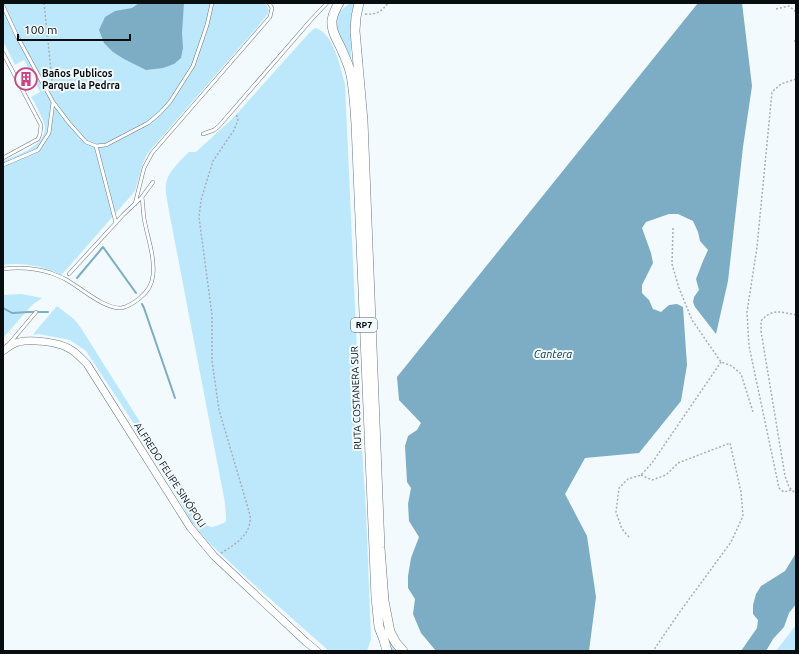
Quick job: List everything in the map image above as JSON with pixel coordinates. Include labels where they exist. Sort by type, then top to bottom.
[{"type":"main road","name":"RUTA COSTANERA SUR","points":[[339,3],[332,19],[332,25],[334,34],[346,58],[354,93],[376,597],[379,626],[387,651]]},
{"type":"main road","name":"RUTA COSTANERA SUR","points":[[359,3],[355,31],[363,121],[380,548],[384,601],[390,632],[396,643],[403,651]]},
{"type":"street","name":"ALFREDO FELIPE SINÓPOLI","points":[[3,351],[13,344],[31,340],[68,347],[82,358],[190,527],[214,556],[317,651]]},
{"type":"lane","points":[[3,6],[17,36],[53,102],[86,142],[96,146],[106,145],[148,123],[170,102],[193,66],[207,25],[212,3]]},
{"type":"lane","points":[[135,204],[144,168],[148,160],[270,17],[272,8],[269,3]]},
{"type":"lane","points":[[203,134],[214,130],[219,126],[311,20],[328,3]]},
{"type":"lane","points":[[3,53],[41,125],[38,139],[3,158]]},
{"type":"lane","points":[[3,166],[38,150],[49,133],[53,102]]},
{"type":"lane","points":[[96,146],[116,223]]},
{"type":"lane","points":[[69,274],[142,197],[153,182]]},
{"type":"lane","points":[[3,269],[37,269],[52,273],[112,307],[122,308],[132,304],[148,291],[153,274],[153,260],[144,216],[142,197]]},
{"type":"lane","points":[[3,351],[36,312]]},
{"type":"path","points":[[44,3],[53,102]]},
{"type":"path","points":[[357,13],[377,14],[385,8],[388,3]]},
{"type":"path","points":[[776,9],[790,6],[796,12]]},
{"type":"path","points":[[791,490],[784,492],[779,488],[750,346],[747,312],[756,247],[772,92],[782,84],[796,79]]},
{"type":"path","points":[[214,556],[241,540],[247,532],[250,521],[248,508],[219,410],[212,361],[212,315],[199,217],[201,200],[213,161],[234,130],[238,120],[235,108]]},
{"type":"path","points":[[673,228],[672,264],[679,288],[692,320],[721,362],[732,366],[741,374],[753,412]]},
{"type":"path","points":[[796,316],[775,312],[766,315],[761,321],[761,331],[784,476],[789,487],[796,494]]},
{"type":"path","points":[[629,537],[622,529],[616,512],[619,488],[628,479],[641,475],[652,463],[721,362]]},
{"type":"path","points":[[641,475],[652,480],[666,475],[678,463],[730,443],[741,492],[743,516],[731,542],[653,651]]},
{"type":"shaded area","points":[[3,3],[265,3],[269,11],[259,25],[147,154],[135,191],[61,275],[47,269],[33,266],[18,264],[3,265],[3,161],[22,153],[35,145],[43,135],[45,128],[31,97],[40,92],[24,60],[15,65],[3,41]]},
{"type":"shaded area","points":[[350,3],[356,4],[351,17],[351,58],[358,101],[380,613],[389,638],[399,651],[390,651],[381,628],[379,617],[356,97],[351,68],[335,31],[334,21],[340,11]]},
{"type":"shaded area","points":[[315,28],[322,31],[332,43],[345,84],[371,639],[367,651],[329,651],[208,542],[191,521],[152,451],[86,351],[70,340],[39,334],[34,335],[34,333],[57,306],[74,319],[196,511],[208,526],[213,527],[226,522],[225,503],[168,206],[166,183],[168,176],[179,162],[189,152],[196,152],[233,118]]},
{"type":"shaded area","points":[[22,294],[42,298],[32,305],[3,338],[3,295]]},
{"type":"shaded area","points":[[796,625],[796,651],[776,651]]},
{"type":"water","points":[[139,3],[184,3],[182,33],[183,48],[181,58],[174,64],[163,68],[146,70],[113,52],[104,43],[99,30],[105,17],[115,11],[132,8]]},
{"type":"water","name":"Cantera","points":[[698,3],[742,3],[752,86],[743,147],[728,281],[716,334],[695,307],[693,302],[694,297],[699,290],[696,279],[708,250],[700,241],[693,221],[678,214],[669,214],[646,222],[642,228],[653,263],[642,285],[642,293],[649,300],[653,309],[661,312],[669,305],[677,304],[683,307],[687,365],[681,401],[639,453],[585,458],[565,494],[587,536],[596,597],[589,651],[436,651],[421,633],[413,614],[415,599],[408,588],[411,558],[419,537],[409,521],[408,504],[411,488],[407,482],[405,446],[408,436],[417,430],[421,423],[399,400],[397,377]]},
{"type":"water","points":[[796,553],[796,604],[789,613],[784,627],[773,639],[766,651],[741,651],[757,628],[758,620],[753,614],[753,605],[756,594],[761,586],[785,571]]},
{"type":"waterway","points":[[77,278],[103,247],[136,293]]},
{"type":"waterway","points":[[142,304],[175,398]]},
{"type":"waterway","points":[[3,308],[12,313],[48,312]]},
{"type":"place","name":"Baños Publicos Parque la Pedrra","points":[[26,79]]}]
